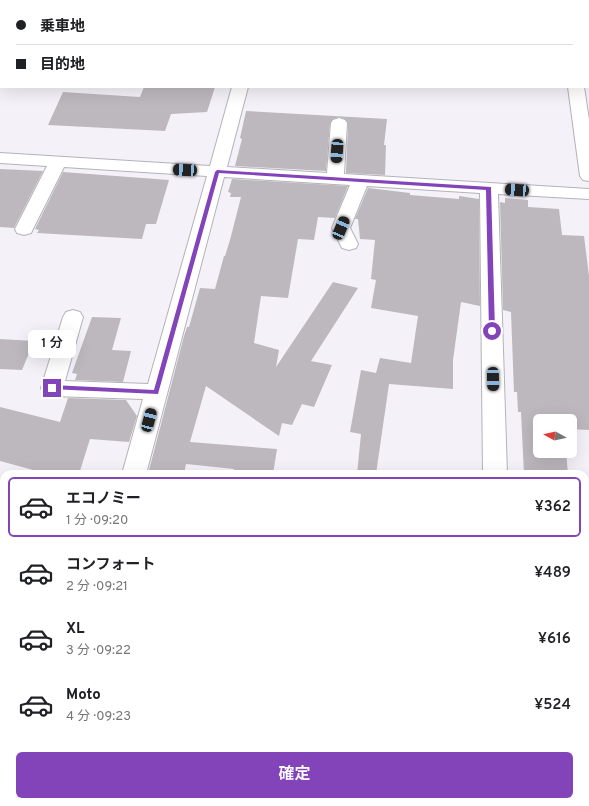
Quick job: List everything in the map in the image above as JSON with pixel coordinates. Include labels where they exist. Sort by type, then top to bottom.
[{"type":"street","points":[[135,470],[240,88]]},
{"type":"street","points":[[576,88],[589,176]]},
{"type":"street","points":[[335,179],[339,123]]},
{"type":"street","points":[[0,158],[589,194]]},
{"type":"street","points":[[24,229],[58,162]]},
{"type":"street","points":[[349,244],[341,228],[361,180]]},
{"type":"street","points":[[489,188],[495,470]]},
{"type":"street","points":[[73,317],[52,388],[156,392]]},
{"type":"building","points":[[144,88],[215,88],[207,112],[171,114],[165,131],[48,125],[63,92],[140,97]]},
{"type":"building","points":[[246,111],[387,119],[384,145],[386,145],[385,175],[346,173],[348,123],[345,119],[339,117],[333,119],[330,123],[326,171],[235,166],[242,139],[240,138]]},
{"type":"building","points":[[0,169],[43,171],[14,228],[0,227]]},
{"type":"building","points":[[63,172],[169,180],[156,224],[146,224],[142,239],[37,233],[39,230],[35,229]]},
{"type":"building","points":[[232,179],[348,186],[335,218],[318,217],[314,240],[298,239],[288,298],[261,296],[254,343],[279,350],[276,367],[333,282],[358,288],[311,361],[332,365],[314,407],[302,404],[292,425],[282,423],[279,436],[206,386],[190,442],[277,449],[274,470],[234,470],[186,464],[185,470],[149,470],[184,336],[187,327],[189,327],[200,288],[215,289],[230,240],[241,197],[230,197],[231,193],[228,192]]},
{"type":"building","points":[[368,188],[410,193],[410,195],[459,199],[459,196],[479,199],[480,306],[461,302],[453,360],[453,389],[389,384],[377,470],[357,470],[361,434],[350,432],[361,370],[376,373],[380,358],[411,363],[418,316],[371,308],[376,280],[371,279],[375,240],[360,239],[358,219],[355,219]]},
{"type":"building","points":[[505,198],[528,200],[528,207],[559,209],[562,235],[584,236],[589,276],[589,430],[577,429],[577,414],[533,414],[533,458],[567,458],[568,470],[524,470],[521,412],[518,412],[517,392],[514,392],[511,312],[503,310],[500,202],[505,203]]},
{"type":"building","points":[[92,317],[121,318],[112,350],[131,351],[123,382],[75,380],[77,374],[72,373]]},
{"type":"building","points":[[0,339],[34,341],[22,370],[0,369]]},
{"type":"building","points":[[68,398],[126,400],[137,416],[129,442],[90,439],[80,470],[33,470],[0,461],[0,407],[60,422]]},
{"type":"route","points":[[52,388],[156,392],[217,172],[489,188],[492,331]]}]
